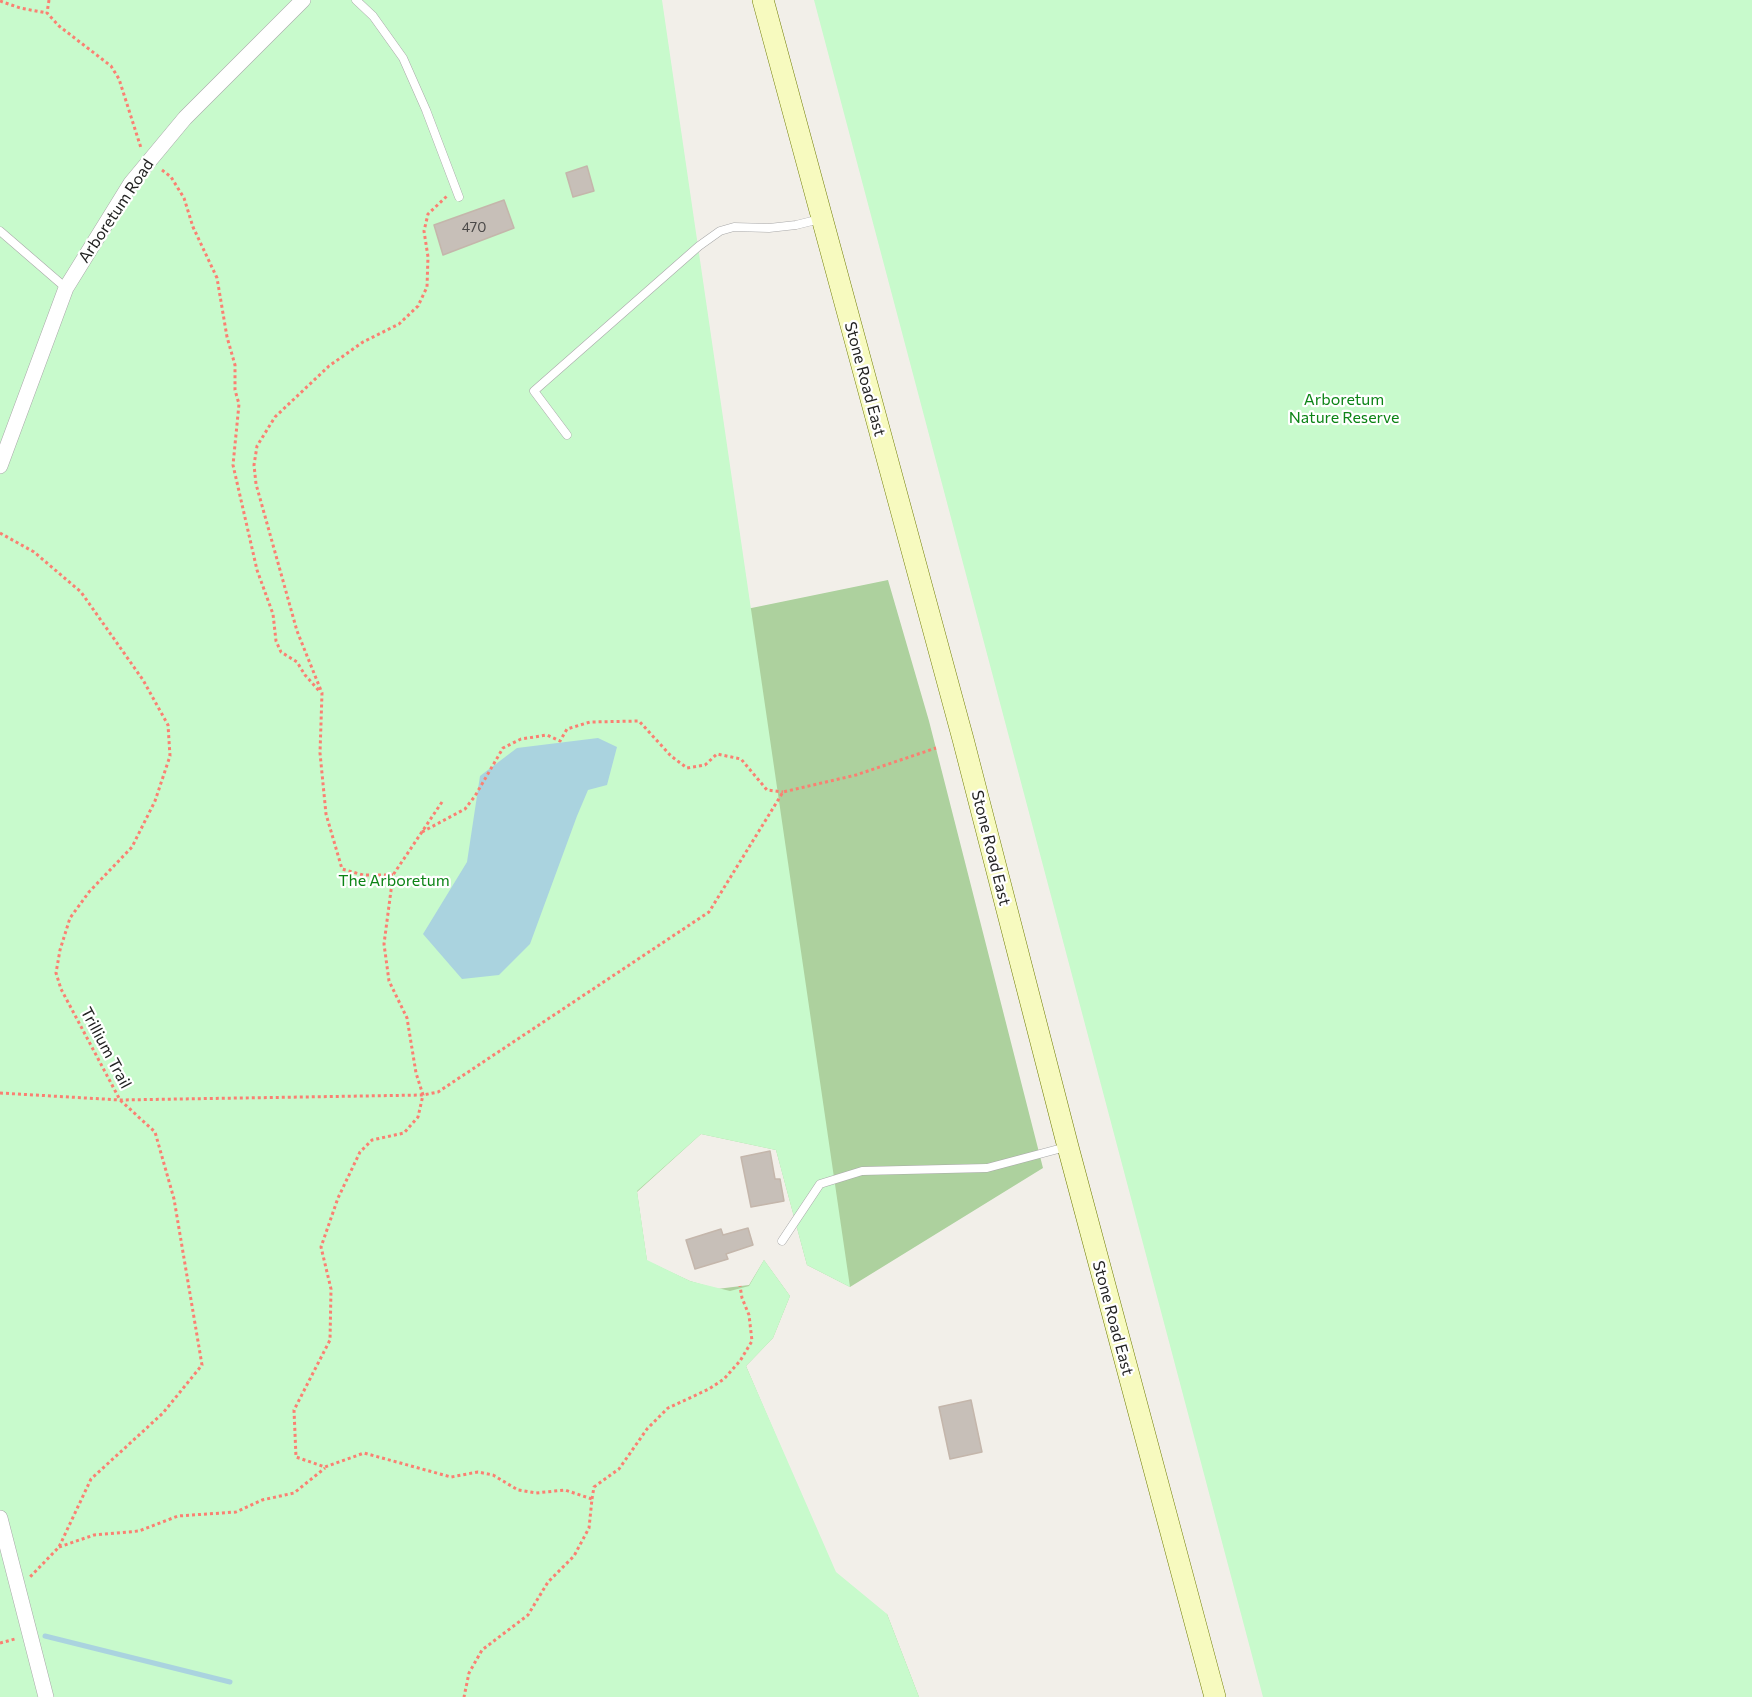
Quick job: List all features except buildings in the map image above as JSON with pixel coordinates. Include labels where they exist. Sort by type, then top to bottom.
[{"type":"main road","name":"Stone Road East","points":[[762,0],[966,751],[1068,1147],[1215,1697]]},
{"type":"street","name":"Arboretum Road","points":[[0,466],[66,288],[130,183],[185,118],[303,0]]},
{"type":"street","points":[[0,1518],[3,1545],[18,1589],[46,1697]]},
{"type":"lane","points":[[356,0],[373,16],[403,58],[426,110],[459,197]]},
{"type":"lane","points":[[567,435],[534,391],[699,246],[720,231],[734,227],[769,228],[796,225],[822,218]]},
{"type":"lane","points":[[0,231],[66,288]]},
{"type":"lane","points":[[782,1241],[820,1184],[862,1171],[987,1168],[1068,1147]]},
{"type":"path","points":[[47,13],[49,0]]},
{"type":"path","points":[[0,1],[20,9],[47,13],[111,66],[119,79],[140,148],[171,177],[184,198],[193,227],[217,278],[227,337],[235,365],[235,390],[238,405],[233,465],[256,570],[273,614],[276,641],[281,652],[297,662],[305,675],[322,693]]},
{"type":"path","points":[[393,875],[363,875],[342,869],[326,814],[320,753],[322,693],[297,631],[256,484],[254,465],[257,446],[275,417],[329,366],[363,342],[399,324],[418,306],[427,287],[428,257],[424,231],[428,214],[455,188]]},
{"type":"path","name":"Trillium Trail","points":[[0,533],[34,552],[81,592],[143,680],[168,725],[170,756],[151,810],[132,847],[77,906],[70,918],[57,964],[61,989],[120,1100],[155,1132],[174,1199],[202,1365],[163,1413],[91,1479],[59,1547],[18,1589]]},
{"type":"path","points":[[421,833],[465,809],[503,748],[521,739],[547,735],[560,741],[567,729],[590,722],[639,721],[671,756],[687,768],[705,765],[717,754],[741,759],[767,790],[783,792],[856,775],[936,748]]},
{"type":"path","points":[[0,1093],[120,1100],[423,1095],[438,1092],[710,912],[783,792]]},
{"type":"path","points":[[325,1467],[296,1456],[294,1410],[330,1340],[331,1289],[321,1247],[338,1198],[360,1152],[372,1140],[404,1133],[418,1117],[423,1095],[416,1073],[407,1018],[389,981],[384,944],[393,875],[442,802]]},
{"type":"path","points":[[464,1697],[469,1673],[482,1650],[528,1615],[548,1582],[574,1556],[589,1528],[594,1487],[619,1469],[647,1429],[668,1408],[709,1389],[724,1379],[741,1361],[752,1341],[749,1315],[740,1286]]},
{"type":"path","points":[[59,1547],[94,1535],[139,1531],[178,1516],[236,1512],[262,1500],[294,1493],[325,1467],[364,1454],[451,1477],[478,1473],[493,1475],[518,1490],[536,1493],[565,1490],[592,1499]]},
{"type":"green space","name":"The Arboretum","points":[[0,0],[662,0],[850,1287],[807,1265],[776,1150],[701,1134],[637,1191],[647,1260],[690,1281],[730,1291],[749,1286],[764,1260],[790,1296],[773,1338],[746,1366],[836,1572],[887,1614],[919,1697],[0,1697]]},
{"type":"green space","name":"Arboretum Nature Reserve","points":[[814,0],[1752,0],[1752,1697],[1263,1697]]},
{"type":"green space","points":[[888,580],[929,721],[1043,1168],[850,1287],[807,1265],[776,1150],[701,1134],[637,1192],[647,1261],[690,1281],[717,1289],[749,1285],[764,1260],[790,1296],[773,1338],[746,1366],[808,1511],[648,1564],[887,1614],[919,1697],[191,1570],[732,612]]},
{"type":"water","points":[[598,738],[617,747],[607,785],[588,790],[530,944],[499,975],[462,979],[423,934],[467,862],[480,776],[517,748]]},
{"type":"waterway","points":[[45,1636],[230,1682]]}]
